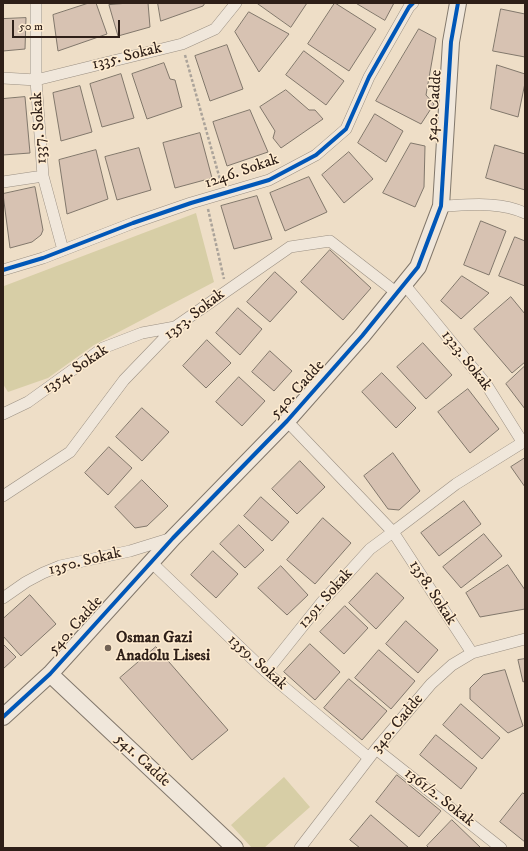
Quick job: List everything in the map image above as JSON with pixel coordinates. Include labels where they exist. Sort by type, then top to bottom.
[{"type":"street","name":"1337. Sokak","points":[[36,3],[36,80],[43,176],[63,250]]},
{"type":"street","name":"1335. Sokak","points":[[3,78],[36,80],[182,44],[215,29],[236,3]]},
{"type":"street","name":"1246. Sokak","points":[[3,270],[63,250],[133,223],[206,198],[268,180],[316,155],[346,129],[369,77],[409,7],[413,3]]},
{"type":"street","name":"540. Cadde","points":[[3,717],[50,674],[173,538],[287,421],[362,336],[418,267],[441,206],[452,42],[458,3]]},
{"type":"street","points":[[3,182],[43,176]]},
{"type":"street","points":[[441,206],[484,204],[525,212]]},
{"type":"street","name":"1353. Sokak","points":[[3,496],[70,452],[124,380],[175,327],[290,247],[330,241],[401,288]]},
{"type":"street","name":"1323. Sokak","points":[[401,288],[486,384],[524,442]]},
{"type":"street","name":"1354. Sokak","points":[[3,414],[28,402],[103,348],[142,333],[175,327]]},
{"type":"street","points":[[287,421],[393,532]]},
{"type":"street","name":"1291. Sokak","points":[[266,672],[322,602],[370,549],[456,484],[524,442]]},
{"type":"street","name":"1358. Sokak","points":[[393,532],[472,653]]},
{"type":"street","name":"1350. Sokak","points":[[3,598],[42,573],[60,566],[130,551],[173,538]]},
{"type":"street","name":"1359. Sokak","points":[[151,562],[266,672],[369,758]]},
{"type":"street","name":"340. Cadde","points":[[300,848],[376,749],[430,684],[452,665],[472,653],[525,639]]},
{"type":"street","name":"541. Cadde","points":[[50,674],[235,848]]},
{"type":"street","name":"1361/2. Sokak","points":[[376,749],[501,848]]},
{"type":"path","points":[[182,44],[224,193]]},
{"type":"path","points":[[206,198],[226,291]]},
{"type":"shaded area","points":[[196,213],[214,282],[94,345],[48,378],[8,392],[3,384],[4,286]]},
{"type":"shaded area","points":[[284,777],[310,807],[264,848],[252,848],[231,825]]},
{"type":"building","points":[[89,3],[96,3],[107,34],[58,51],[53,15]]},
{"type":"building","points":[[148,3],[150,27],[118,36],[109,5]]},
{"type":"building","points":[[158,3],[205,3],[203,6],[161,21]]},
{"type":"building","points":[[257,3],[307,3],[291,27]]},
{"type":"building","points":[[335,3],[376,29],[349,71],[308,44]]},
{"type":"building","points":[[356,3],[394,3],[385,20]]},
{"type":"building","points":[[501,9],[525,14],[525,57],[493,51]]},
{"type":"building","points":[[249,12],[289,34],[259,72],[235,32]]},
{"type":"building","points":[[26,18],[25,49],[3,51],[3,19]]},
{"type":"building","points":[[419,29],[436,38],[426,95],[434,104],[421,124],[376,101]]},
{"type":"building","points":[[227,45],[243,89],[210,101],[195,56]]},
{"type":"building","points":[[304,51],[344,81],[326,105],[286,75]]},
{"type":"building","points":[[164,63],[170,79],[175,80],[182,107],[147,119],[132,74]]},
{"type":"building","points":[[497,65],[525,74],[525,83],[518,117],[491,109]]},
{"type":"building","points":[[121,74],[134,118],[102,127],[90,84]]},
{"type":"building","points":[[80,86],[92,132],[61,141],[53,93]]},
{"type":"building","points":[[286,90],[309,110],[315,110],[323,119],[281,148],[273,138],[275,131],[260,107]]},
{"type":"building","points":[[25,97],[30,153],[3,155],[3,99]]},
{"type":"building","points":[[250,110],[268,152],[227,166],[213,122]]},
{"type":"building","points":[[375,114],[403,131],[386,162],[358,143]]},
{"type":"building","points":[[200,133],[212,178],[175,188],[163,143]]},
{"type":"building","points":[[411,143],[425,146],[424,187],[415,207],[383,193]]},
{"type":"building","points":[[495,145],[525,154],[525,190],[486,178]]},
{"type":"building","points":[[139,148],[151,190],[117,200],[105,157]]},
{"type":"building","points":[[96,150],[108,199],[67,214],[59,160]]},
{"type":"building","points":[[349,152],[373,179],[344,203],[322,175]]},
{"type":"building","points":[[309,177],[327,212],[285,231],[270,193]]},
{"type":"building","points":[[35,187],[43,230],[41,235],[32,242],[10,248],[3,194]]},
{"type":"building","points":[[257,196],[272,239],[234,249],[221,206]]},
{"type":"building","points":[[481,221],[506,231],[489,275],[464,265]]},
{"type":"building","points":[[515,237],[525,241],[525,286],[499,276]]},
{"type":"building","points":[[330,250],[371,288],[343,320],[301,282]]},
{"type":"building","points":[[275,272],[297,292],[270,322],[247,302]]},
{"type":"building","points":[[462,276],[489,293],[461,319],[441,301]]},
{"type":"building","points":[[511,297],[525,314],[525,362],[512,373],[474,329]]},
{"type":"building","points":[[238,308],[262,329],[240,355],[216,333]]},
{"type":"building","points":[[207,340],[231,363],[206,388],[183,366]]},
{"type":"building","points":[[423,343],[452,375],[426,399],[397,367]]},
{"type":"building","points":[[270,351],[292,371],[274,391],[252,372]]},
{"type":"building","points":[[525,366],[525,409],[506,384]]},
{"type":"building","points":[[382,373],[416,408],[396,428],[362,392]]},
{"type":"building","points":[[239,377],[265,401],[242,426],[216,402]]},
{"type":"building","points":[[468,389],[499,429],[470,453],[438,412]]},
{"type":"building","points":[[142,408],[169,432],[142,461],[116,437]]},
{"type":"building","points":[[109,447],[132,468],[108,495],[85,473]]},
{"type":"building","points":[[393,453],[420,491],[399,510],[388,509],[364,476]]},
{"type":"building","points":[[525,458],[525,487],[511,467]]},
{"type":"building","points":[[300,461],[325,487],[297,514],[272,489]]},
{"type":"building","points":[[142,480],[168,506],[147,526],[135,528],[115,507]]},
{"type":"building","points":[[261,497],[289,522],[272,541],[244,516]]},
{"type":"building","points":[[464,501],[481,524],[439,556],[421,533]]},
{"type":"building","points":[[323,518],[351,543],[315,584],[287,560]]},
{"type":"building","points":[[239,525],[264,550],[245,568],[220,544]]},
{"type":"building","points":[[484,534],[502,556],[461,588],[443,567]]},
{"type":"building","points":[[213,551],[238,574],[216,598],[191,575]]},
{"type":"building","points":[[508,565],[525,590],[525,609],[480,617],[466,593]]},
{"type":"building","points":[[281,566],[308,595],[287,615],[258,588]]},
{"type":"building","points":[[377,573],[404,598],[376,629],[349,603]]},
{"type":"building","points":[[30,595],[56,624],[21,656],[3,636],[3,619]]},
{"type":"building","points":[[345,606],[368,628],[344,654],[320,632]]},
{"type":"building","points":[[406,621],[438,650],[418,673],[386,644]]},
{"type":"building","points":[[3,644],[16,657],[3,669]]},
{"type":"building","points":[[310,644],[340,672],[315,700],[284,672]]},
{"type":"building","points":[[156,647],[228,730],[192,760],[120,678]]},
{"type":"building","points":[[379,650],[415,681],[391,709],[355,678]]},
{"type":"building","points":[[525,659],[525,681],[523,682],[518,660]]},
{"type":"building","points":[[505,670],[523,726],[508,733],[470,699],[470,688],[483,675]]},
{"type":"building","points":[[349,679],[387,711],[362,740],[324,708]]},
{"type":"building","points":[[461,704],[500,738],[482,759],[443,725]]},
{"type":"building","points":[[436,735],[477,768],[461,789],[420,755]]},
{"type":"building","points":[[397,775],[441,811],[419,837],[376,802]]},
{"type":"building","points":[[523,793],[525,795],[525,842],[500,822]]},
{"type":"building","points":[[371,815],[409,848],[360,848],[350,840]]},
{"type":"building","points":[[452,820],[481,848],[429,848],[427,846]]},
{"type":"cycle path","points":[[3,270],[43,258],[133,223],[191,203],[269,180],[316,155],[346,129],[369,77],[409,7],[413,3]]},
{"type":"cycle path","points":[[3,717],[50,674],[173,538],[287,421],[362,336],[418,267],[441,206],[451,42],[458,3]]},
{"type":"place","name":"Osman Gazi Anadolu Lisesi","points":[[108,648]]}]
